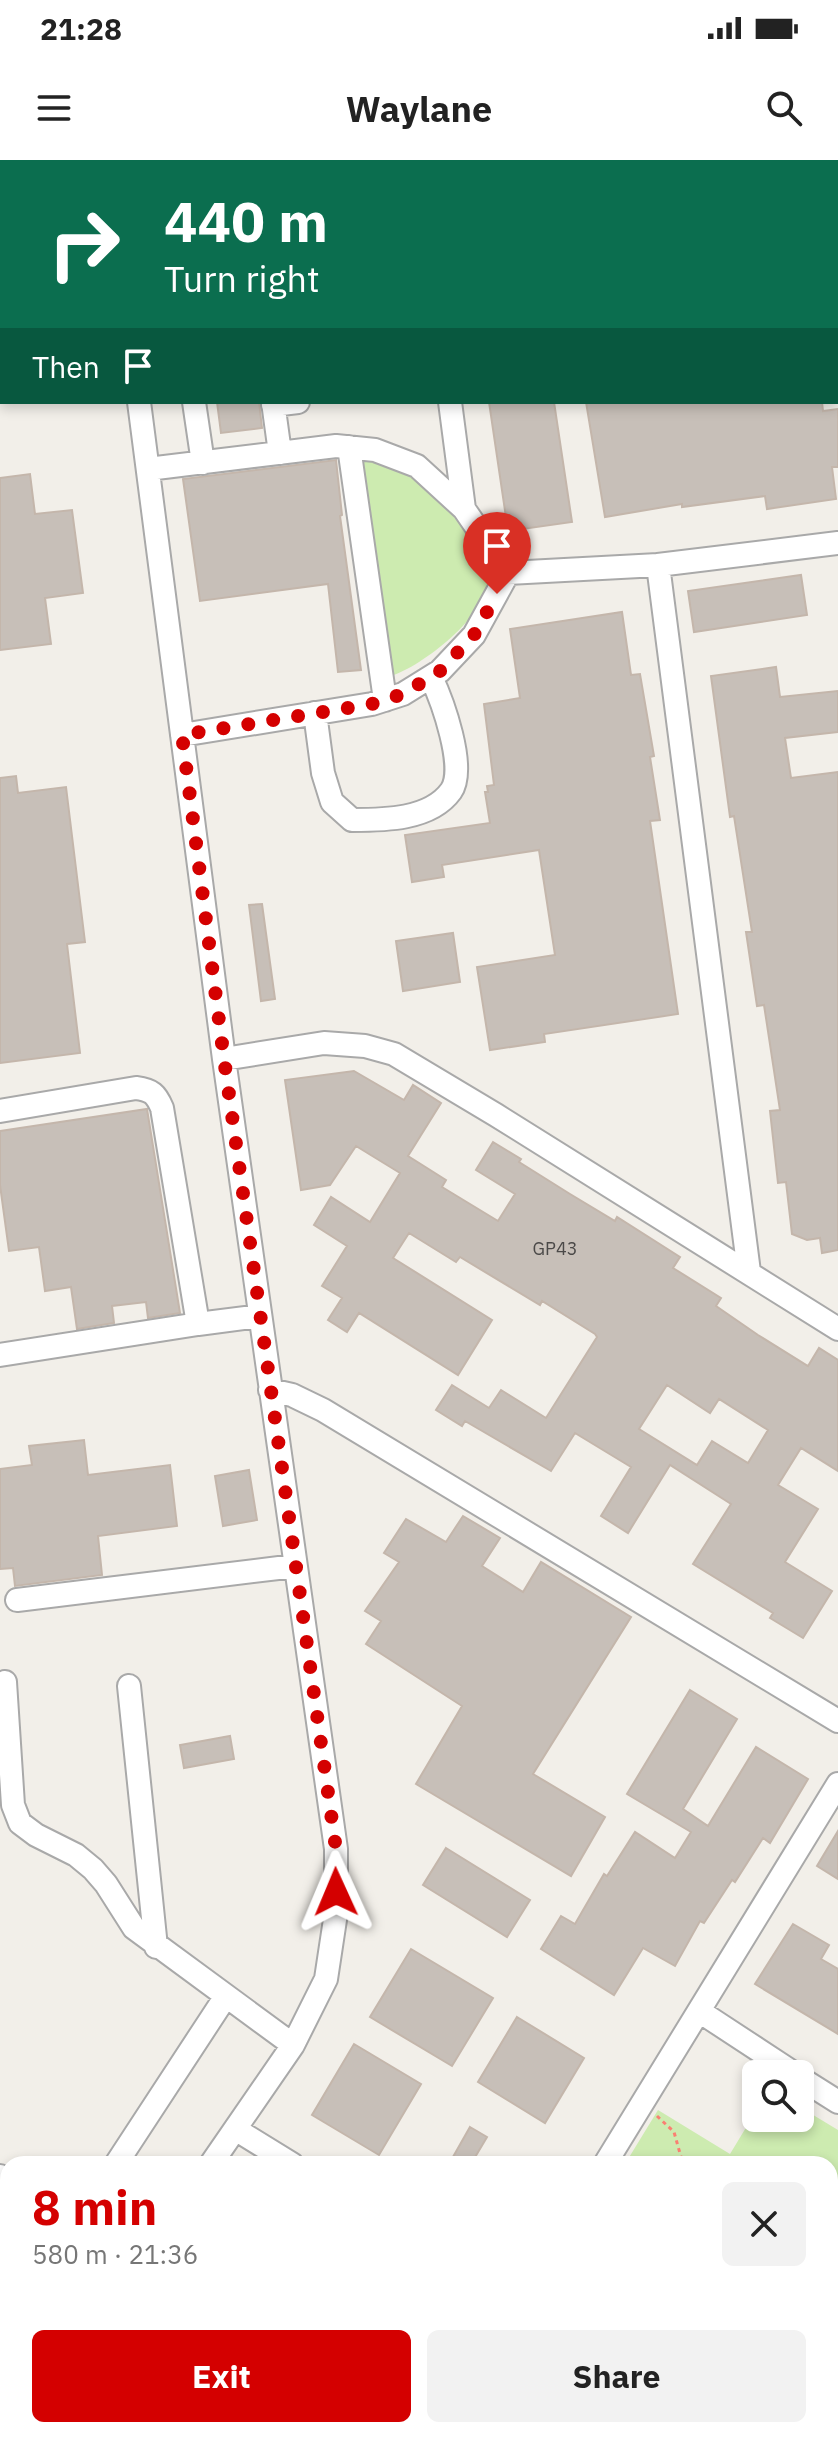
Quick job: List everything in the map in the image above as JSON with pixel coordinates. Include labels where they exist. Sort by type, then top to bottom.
[{"type":"street","points":[[139,404],[224,1059],[336,1849],[336,1913],[326,1979],[293,2045],[216,2156]]},
{"type":"street","points":[[194,404],[203,463]]},
{"type":"street","points":[[273,404],[280,453]]},
{"type":"street","points":[[450,404],[464,509]]},
{"type":"street","points":[[148,469],[336,446],[375,450],[417,466],[464,509],[508,573]]},
{"type":"street","points":[[349,447],[385,700]]},
{"type":"street","points":[[508,573],[658,565],[838,543]]},
{"type":"street","points":[[658,565],[749,1272]]},
{"type":"street","points":[[182,735],[372,704],[403,694],[431,677],[474,635],[508,573]]},
{"type":"street","points":[[315,713],[323,773],[332,802],[352,820],[388,820],[419,811],[439,803],[453,788],[456,772],[452,736],[444,705],[431,677]]},
{"type":"street","points":[[224,1059],[324,1043],[365,1046],[394,1054],[838,1329]]},
{"type":"street","points":[[0,1111],[136,1088],[150,1090],[158,1097],[198,1324]]},
{"type":"street","points":[[0,1355],[260,1316]]},
{"type":"street","points":[[270,1390],[292,1395],[323,1410],[838,1721]]},
{"type":"street","points":[[17,1600],[295,1566]]},
{"type":"street","points":[[5,1682],[6,1778],[20,1823],[36,1835],[76,1855],[106,1884],[134,1928],[293,2045]]},
{"type":"street","points":[[129,1686],[156,1947]]},
{"type":"street","points":[[610,2156],[838,1784]]},
{"type":"street","points":[[121,2156],[226,1996]]},
{"type":"street","points":[[699,2011],[774,2060]]},
{"type":"street","points":[[814,2087],[838,2102]]},
{"type":"street","points":[[235,2129],[279,2156]]},
{"type":"path","points":[[640,2106],[663,2120],[674,2132],[681,2156]]},
{"type":"green space","points":[[357,458],[393,466],[435,497],[465,529],[476,545],[488,574],[487,589],[479,605],[453,636],[420,661],[391,676]]},
{"type":"green space","points":[[658,2110],[730,2154],[743,2132],[814,2132],[814,2115],[838,2130],[838,2156],[630,2156]]},
{"type":"building","points":[[217,404],[259,404],[262,428],[221,433]]},
{"type":"building","points":[[489,404],[554,404],[572,522],[508,531]]},
{"type":"building","points":[[586,404],[822,404],[823,411],[838,409],[838,467],[832,467],[836,499],[767,509],[765,496],[682,507],[682,504],[605,517]]},
{"type":"building","points":[[336,460],[340,516],[361,670],[338,672],[328,584],[200,601],[183,479]]},
{"type":"building","points":[[30,474],[35,514],[72,510],[83,593],[45,598],[51,644],[0,650],[0,478]]},
{"type":"building","points":[[801,575],[807,615],[694,632],[688,591]]},
{"type":"building","points":[[622,612],[631,675],[640,674],[654,756],[650,757],[660,820],[650,821],[678,1014],[544,1034],[545,1042],[490,1050],[477,967],[555,955],[539,850],[442,865],[444,877],[412,882],[405,835],[490,823],[485,792],[488,792],[487,786],[494,785],[484,704],[520,698],[510,629]]},
{"type":"building","points":[[776,667],[780,697],[838,691],[838,732],[785,738],[791,778],[838,772],[838,1250],[822,1253],[820,1238],[807,1240],[792,1234],[786,1182],[778,1183],[770,1111],[780,1110],[764,1005],[757,1006],[746,932],[752,932],[734,816],[730,817],[711,676]]},
{"type":"building","points":[[16,776],[18,793],[66,787],[85,942],[67,944],[80,1053],[0,1063],[0,778]]},
{"type":"building","points":[[262,904],[275,999],[261,1001],[249,905]]},
{"type":"building","points":[[453,933],[460,982],[403,991],[396,941]]},
{"type":"building","points":[[354,1071],[404,1100],[413,1085],[441,1103],[408,1156],[446,1180],[442,1187],[498,1221],[515,1194],[476,1170],[493,1142],[570,1194],[615,1221],[617,1217],[680,1257],[673,1268],[721,1298],[716,1306],[758,1335],[808,1366],[819,1348],[838,1360],[838,1471],[801,1448],[778,1485],[818,1509],[785,1562],[832,1591],[803,1638],[770,1618],[773,1613],[693,1564],[731,1504],[670,1465],[628,1533],[601,1516],[631,1467],[575,1433],[551,1471],[465,1421],[462,1426],[436,1410],[452,1385],[489,1408],[501,1390],[546,1418],[597,1337],[595,1334],[542,1301],[540,1305],[460,1257],[456,1262],[409,1233],[393,1258],[492,1320],[458,1375],[359,1313],[347,1332],[328,1320],[342,1298],[322,1286],[347,1246],[314,1225],[331,1197],[370,1222],[400,1173],[356,1146],[330,1185],[301,1190],[285,1080]],"holes":[[[667,1385],[710,1413],[719,1399],[768,1430],[748,1463],[712,1441],[697,1465],[639,1429]]]},
{"type":"building","points":[[147,1109],[180,1313],[148,1318],[146,1302],[112,1306],[114,1323],[77,1329],[71,1287],[45,1291],[39,1247],[9,1251],[0,1185],[0,1131]]},
{"type":"building","points":[[84,1440],[88,1475],[170,1465],[177,1526],[98,1536],[102,1575],[15,1586],[13,1568],[0,1569],[0,1469],[32,1465],[29,1446]]},
{"type":"building","points":[[249,1470],[257,1520],[223,1526],[215,1476]]},
{"type":"building","points":[[463,1516],[500,1538],[482,1566],[523,1592],[541,1562],[631,1617],[533,1774],[605,1817],[571,1876],[416,1784],[462,1706],[366,1644],[381,1621],[365,1611],[399,1562],[384,1553],[406,1519],[446,1542]]},
{"type":"building","points":[[690,1690],[737,1719],[683,1809],[708,1826],[756,1747],[808,1779],[770,1843],[763,1838],[704,1923],[700,1921],[675,1966],[643,1948],[614,1995],[541,1949],[561,1916],[575,1924],[604,1874],[607,1876],[635,1832],[675,1858],[691,1832],[627,1794]]},
{"type":"building","points":[[230,1736],[234,1759],[184,1768],[180,1745]]},
{"type":"building","points":[[838,1831],[838,1879],[817,1866]]},
{"type":"building","points":[[446,1848],[530,1900],[507,1937],[423,1885]]},
{"type":"building","points":[[793,1924],[829,1945],[821,1959],[838,1969],[838,2034],[755,1984]]},
{"type":"building","points":[[411,1949],[493,1998],[452,2066],[370,2017]]},
{"type":"building","points":[[517,2017],[584,2058],[545,2123],[478,2082]]},
{"type":"building","points":[[354,2044],[421,2084],[379,2155],[312,2115]]},
{"type":"building","points":[[470,2127],[487,2137],[476,2156],[454,2156]]},
{"type":"route","points":[[336,1892],[336,1849],[224,1059],[182,735],[372,704],[403,694],[440,671],[474,635],[497,594]]}]
